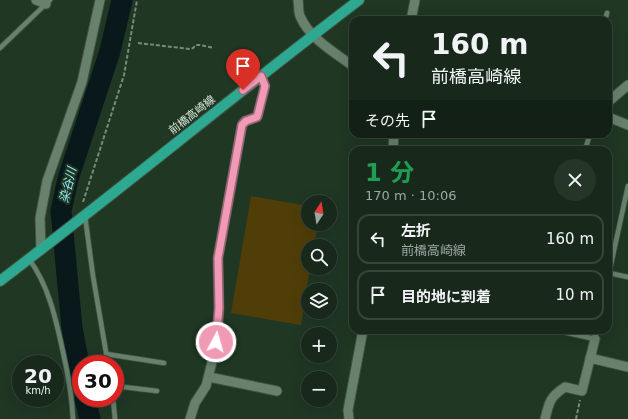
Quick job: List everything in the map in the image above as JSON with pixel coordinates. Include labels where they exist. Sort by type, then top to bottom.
[{"type":"main road","name":"前橋高崎線","points":[[44,248],[359,0]]},
{"type":"main road","points":[[0,281],[44,248]]},
{"type":"street","points":[[36,0],[48,2]]},
{"type":"street","points":[[44,248],[40,218],[47,181],[82,82],[100,0]]},
{"type":"street","points":[[298,0],[300,17],[314,35],[323,45],[349,63]]},
{"type":"street","points":[[412,16],[415,0]]},
{"type":"street","points":[[190,419],[195,403],[206,386],[216,342],[218,326],[218,258],[242,125],[246,121],[257,117],[265,86],[261,76]]},
{"type":"street","points":[[612,99],[628,85]]},
{"type":"street","points":[[612,119],[628,125]]},
{"type":"street","points":[[349,419],[348,410],[361,334]]},
{"type":"street","points":[[545,419],[549,401],[556,392],[565,387],[582,391],[596,334]]},
{"type":"street","points":[[590,358],[628,367]]},
{"type":"street","points":[[208,377],[277,391]]},
{"type":"lane","points":[[0,48],[48,2]]},
{"type":"lane","points":[[612,262],[628,186]]},
{"type":"lane","points":[[81,219],[93,276],[106,354],[164,363]]},
{"type":"lane","points":[[29,259],[37,271],[52,304],[56,318],[71,390],[73,419]]},
{"type":"lane","points":[[612,276],[628,277]]},
{"type":"lane","points":[[124,387],[157,391]]},
{"type":"lane","points":[[114,407],[115,419]]},
{"type":"path","points":[[83,204],[87,187],[124,74],[137,0]]},
{"type":"path","points":[[138,43],[190,49],[196,45],[214,48]]},
{"type":"path","points":[[576,419],[582,391]]},
{"type":"shaded area","points":[[251,196],[301,205],[301,231],[317,231],[315,239],[301,239],[301,275],[309,275],[308,283],[301,283],[301,325],[231,313]]},
{"type":"waterway","name":"染谷川","points":[[77,355],[72,328],[61,211],[68,179],[110,51],[122,0]]},
{"type":"waterway","name":"染谷川","points":[[87,407],[90,419]]},
{"type":"route","points":[[216,342],[219,308],[218,258],[242,125],[246,121],[257,117],[265,86],[261,76],[243,90]]}]
